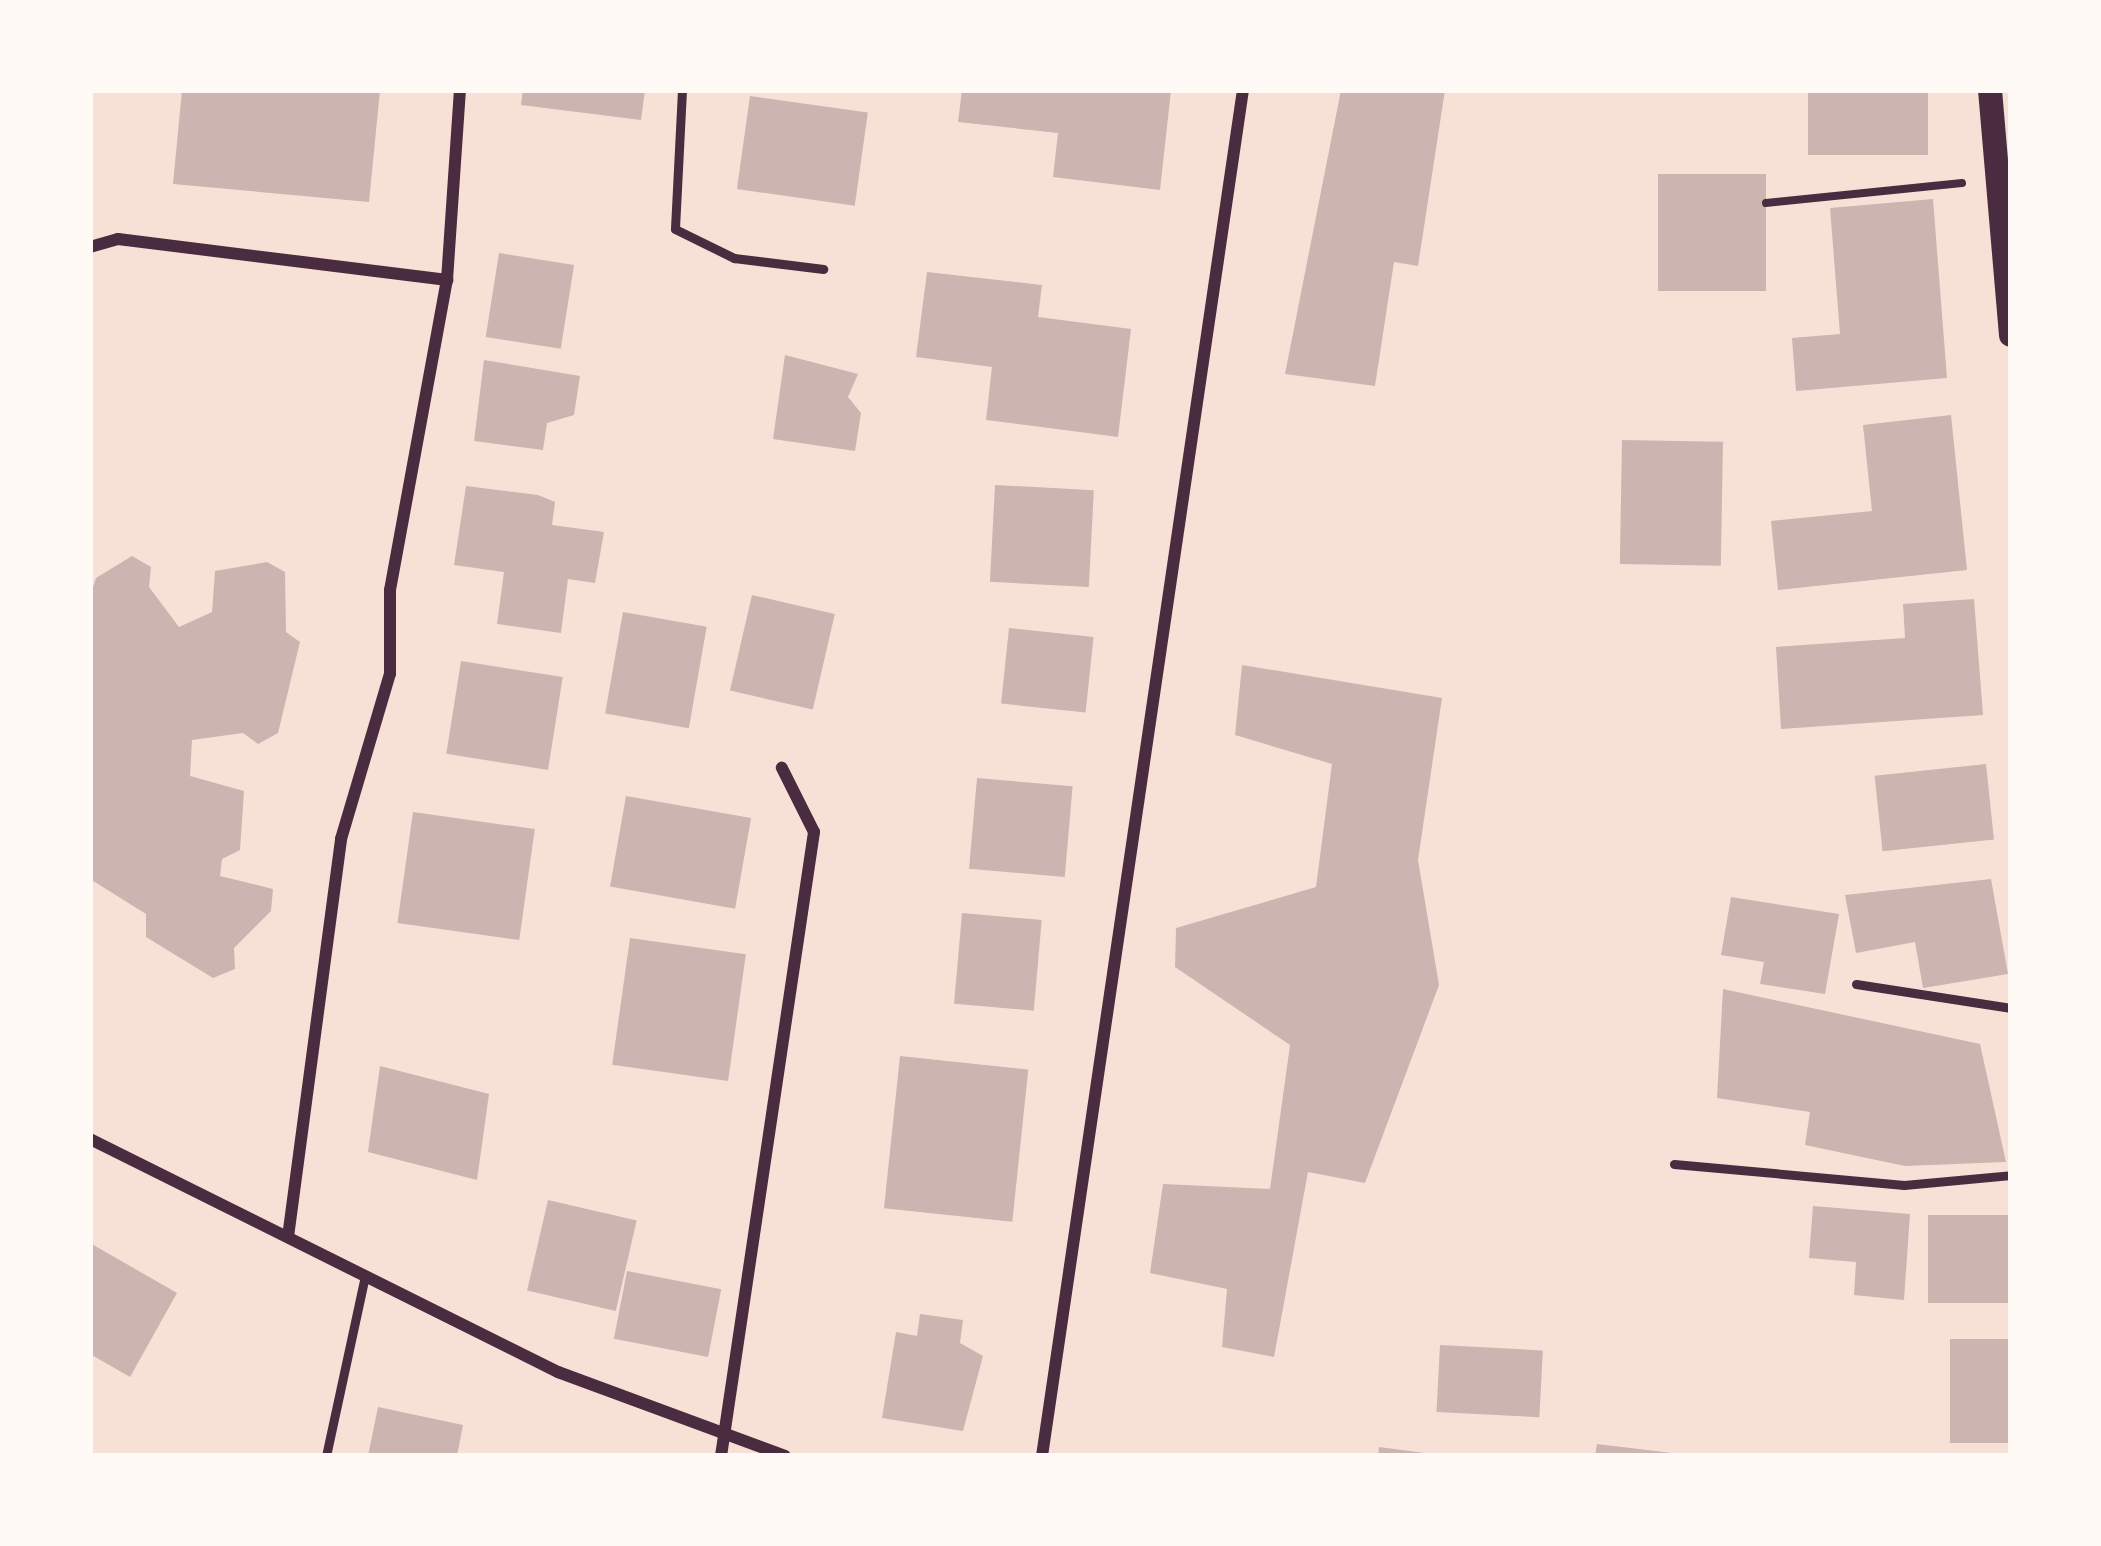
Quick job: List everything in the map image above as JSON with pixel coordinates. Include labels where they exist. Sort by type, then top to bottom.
[{"type":"main road","points":[[1990,90],[1993,180],[2006,241],[2011,335]]},
{"type":"street","points":[[288,1237],[341,839],[390,674],[415,406],[446,280],[460,90]]},
{"type":"street","points":[[1042,1456],[1243,90]]},
{"type":"street","points":[[90,247],[118,239],[446,280]]},
{"type":"street","points":[[721,1456],[716,1439],[814,832],[782,768]]},
{"type":"street","points":[[90,1139],[365,1275],[716,1439],[785,1456]]},
{"type":"lane","points":[[682,90],[675,230],[734,258],[823,269]]},
{"type":"lane","points":[[1856,984],[2011,1008]]},
{"type":"lane","points":[[1674,1164],[1904,1185],[2011,1175]]},
{"type":"lane","points":[[326,1456],[365,1275]]},
{"type":"path","points":[[1766,203],[1993,180]]},
{"type":"building","points":[[182,90],[380,90],[369,202],[173,184]]},
{"type":"building","points":[[523,90],[645,90],[641,120],[521,105]]},
{"type":"building","points":[[962,90],[1171,90],[1160,190],[1053,177],[1058,133],[958,122]]},
{"type":"building","points":[[1341,90],[1445,90],[1418,266],[1394,262],[1375,386],[1285,374]]},
{"type":"building","points":[[1808,90],[1928,90],[1928,155],[1808,155]]},
{"type":"building","points":[[750,96],[868,113],[855,206],[737,189]]},
{"type":"building","points":[[1658,174],[1766,174],[1766,291],[1658,291]]},
{"type":"building","points":[[1933,199],[1947,378],[1796,391],[1792,338],[1840,334],[1830,208]]},
{"type":"building","points":[[499,253],[574,265],[561,349],[486,337]]},
{"type":"building","points":[[927,272],[1042,285],[1038,317],[1131,329],[1118,437],[986,420],[992,367],[916,357]]},
{"type":"building","points":[[785,355],[858,374],[848,397],[861,413],[855,451],[773,439]]},
{"type":"building","points":[[484,360],[580,376],[574,415],[547,423],[543,450],[474,441]]},
{"type":"building","points":[[1951,415],[1967,570],[1778,590],[1771,521],[1872,511],[1863,425]]},
{"type":"building","points":[[1622,440],[1723,442],[1721,566],[1620,564]]},
{"type":"building","points":[[995,485],[1094,490],[1089,587],[990,582]]},
{"type":"building","points":[[466,486],[538,495],[555,502],[552,525],[604,532],[595,583],[568,579],[561,633],[497,624],[504,572],[454,565]]},
{"type":"building","points":[[132,556],[151,567],[149,587],[179,627],[212,612],[215,571],[267,562],[285,572],[286,632],[300,642],[278,733],[258,744],[243,733],[192,740],[190,776],[244,791],[240,850],[222,859],[220,876],[273,889],[271,911],[234,948],[235,969],[213,978],[146,937],[146,914],[90,879],[90,596],[96,578]]},
{"type":"building","points":[[752,595],[835,614],[813,710],[730,690]]},
{"type":"building","points":[[1974,599],[1983,715],[1781,729],[1776,647],[1905,638],[1903,604]]},
{"type":"building","points":[[623,612],[707,627],[689,728],[605,713]]},
{"type":"building","points":[[1009,628],[1094,637],[1086,712],[1001,704]]},
{"type":"building","points":[[461,661],[563,677],[548,770],[446,754]]},
{"type":"building","points":[[1242,665],[1442,698],[1418,860],[1439,985],[1365,1183],[1308,1172],[1274,1357],[1222,1347],[1227,1289],[1150,1273],[1163,1184],[1270,1189],[1290,1045],[1175,967],[1176,928],[1316,887],[1332,764],[1235,735]]},
{"type":"building","points":[[1986,764],[1994,840],[1883,851],[1875,776]]},
{"type":"building","points":[[977,778],[1073,786],[1065,877],[969,869]]},
{"type":"building","points":[[626,796],[751,818],[735,909],[610,887]]},
{"type":"building","points":[[413,812],[535,829],[519,940],[397,923]]},
{"type":"building","points":[[1991,879],[2008,974],[1923,988],[1915,942],[1856,953],[1845,895]]},
{"type":"building","points":[[1731,897],[1839,914],[1825,994],[1760,984],[1764,962],[1721,955]]},
{"type":"building","points":[[962,913],[1042,920],[1034,1011],[954,1004]]},
{"type":"building","points":[[630,938],[746,954],[728,1081],[612,1065]]},
{"type":"building","points":[[1723,989],[1980,1044],[2006,1162],[1905,1166],[1805,1145],[1810,1112],[1717,1098]]},
{"type":"building","points":[[900,1056],[1028,1069],[1012,1222],[884,1208]]},
{"type":"building","points":[[380,1066],[489,1094],[477,1180],[368,1152]]},
{"type":"building","points":[[548,1200],[637,1220],[616,1311],[527,1291]]},
{"type":"building","points":[[1813,1206],[1910,1214],[1904,1300],[1854,1295],[1856,1262],[1809,1258]]},
{"type":"building","points":[[1928,1215],[2011,1215],[2011,1303],[1928,1303]]},
{"type":"building","points":[[90,1243],[177,1293],[130,1377],[90,1354]]},
{"type":"building","points":[[627,1271],[721,1289],[708,1357],[614,1339]]},
{"type":"building","points":[[920,1314],[963,1320],[960,1343],[983,1356],[963,1431],[882,1418],[896,1332],[917,1336]]},
{"type":"building","points":[[1950,1339],[2011,1339],[2011,1443],[1950,1443]]},
{"type":"building","points":[[1440,1345],[1543,1350],[1539,1417],[1436,1412]]},
{"type":"building","points":[[378,1407],[463,1425],[457,1456],[368,1456]]},
{"type":"building","points":[[1597,1444],[1672,1453],[1672,1456],[1595,1456]]},
{"type":"building","points":[[1379,1447],[1425,1453],[1425,1456],[1378,1456]]}]
